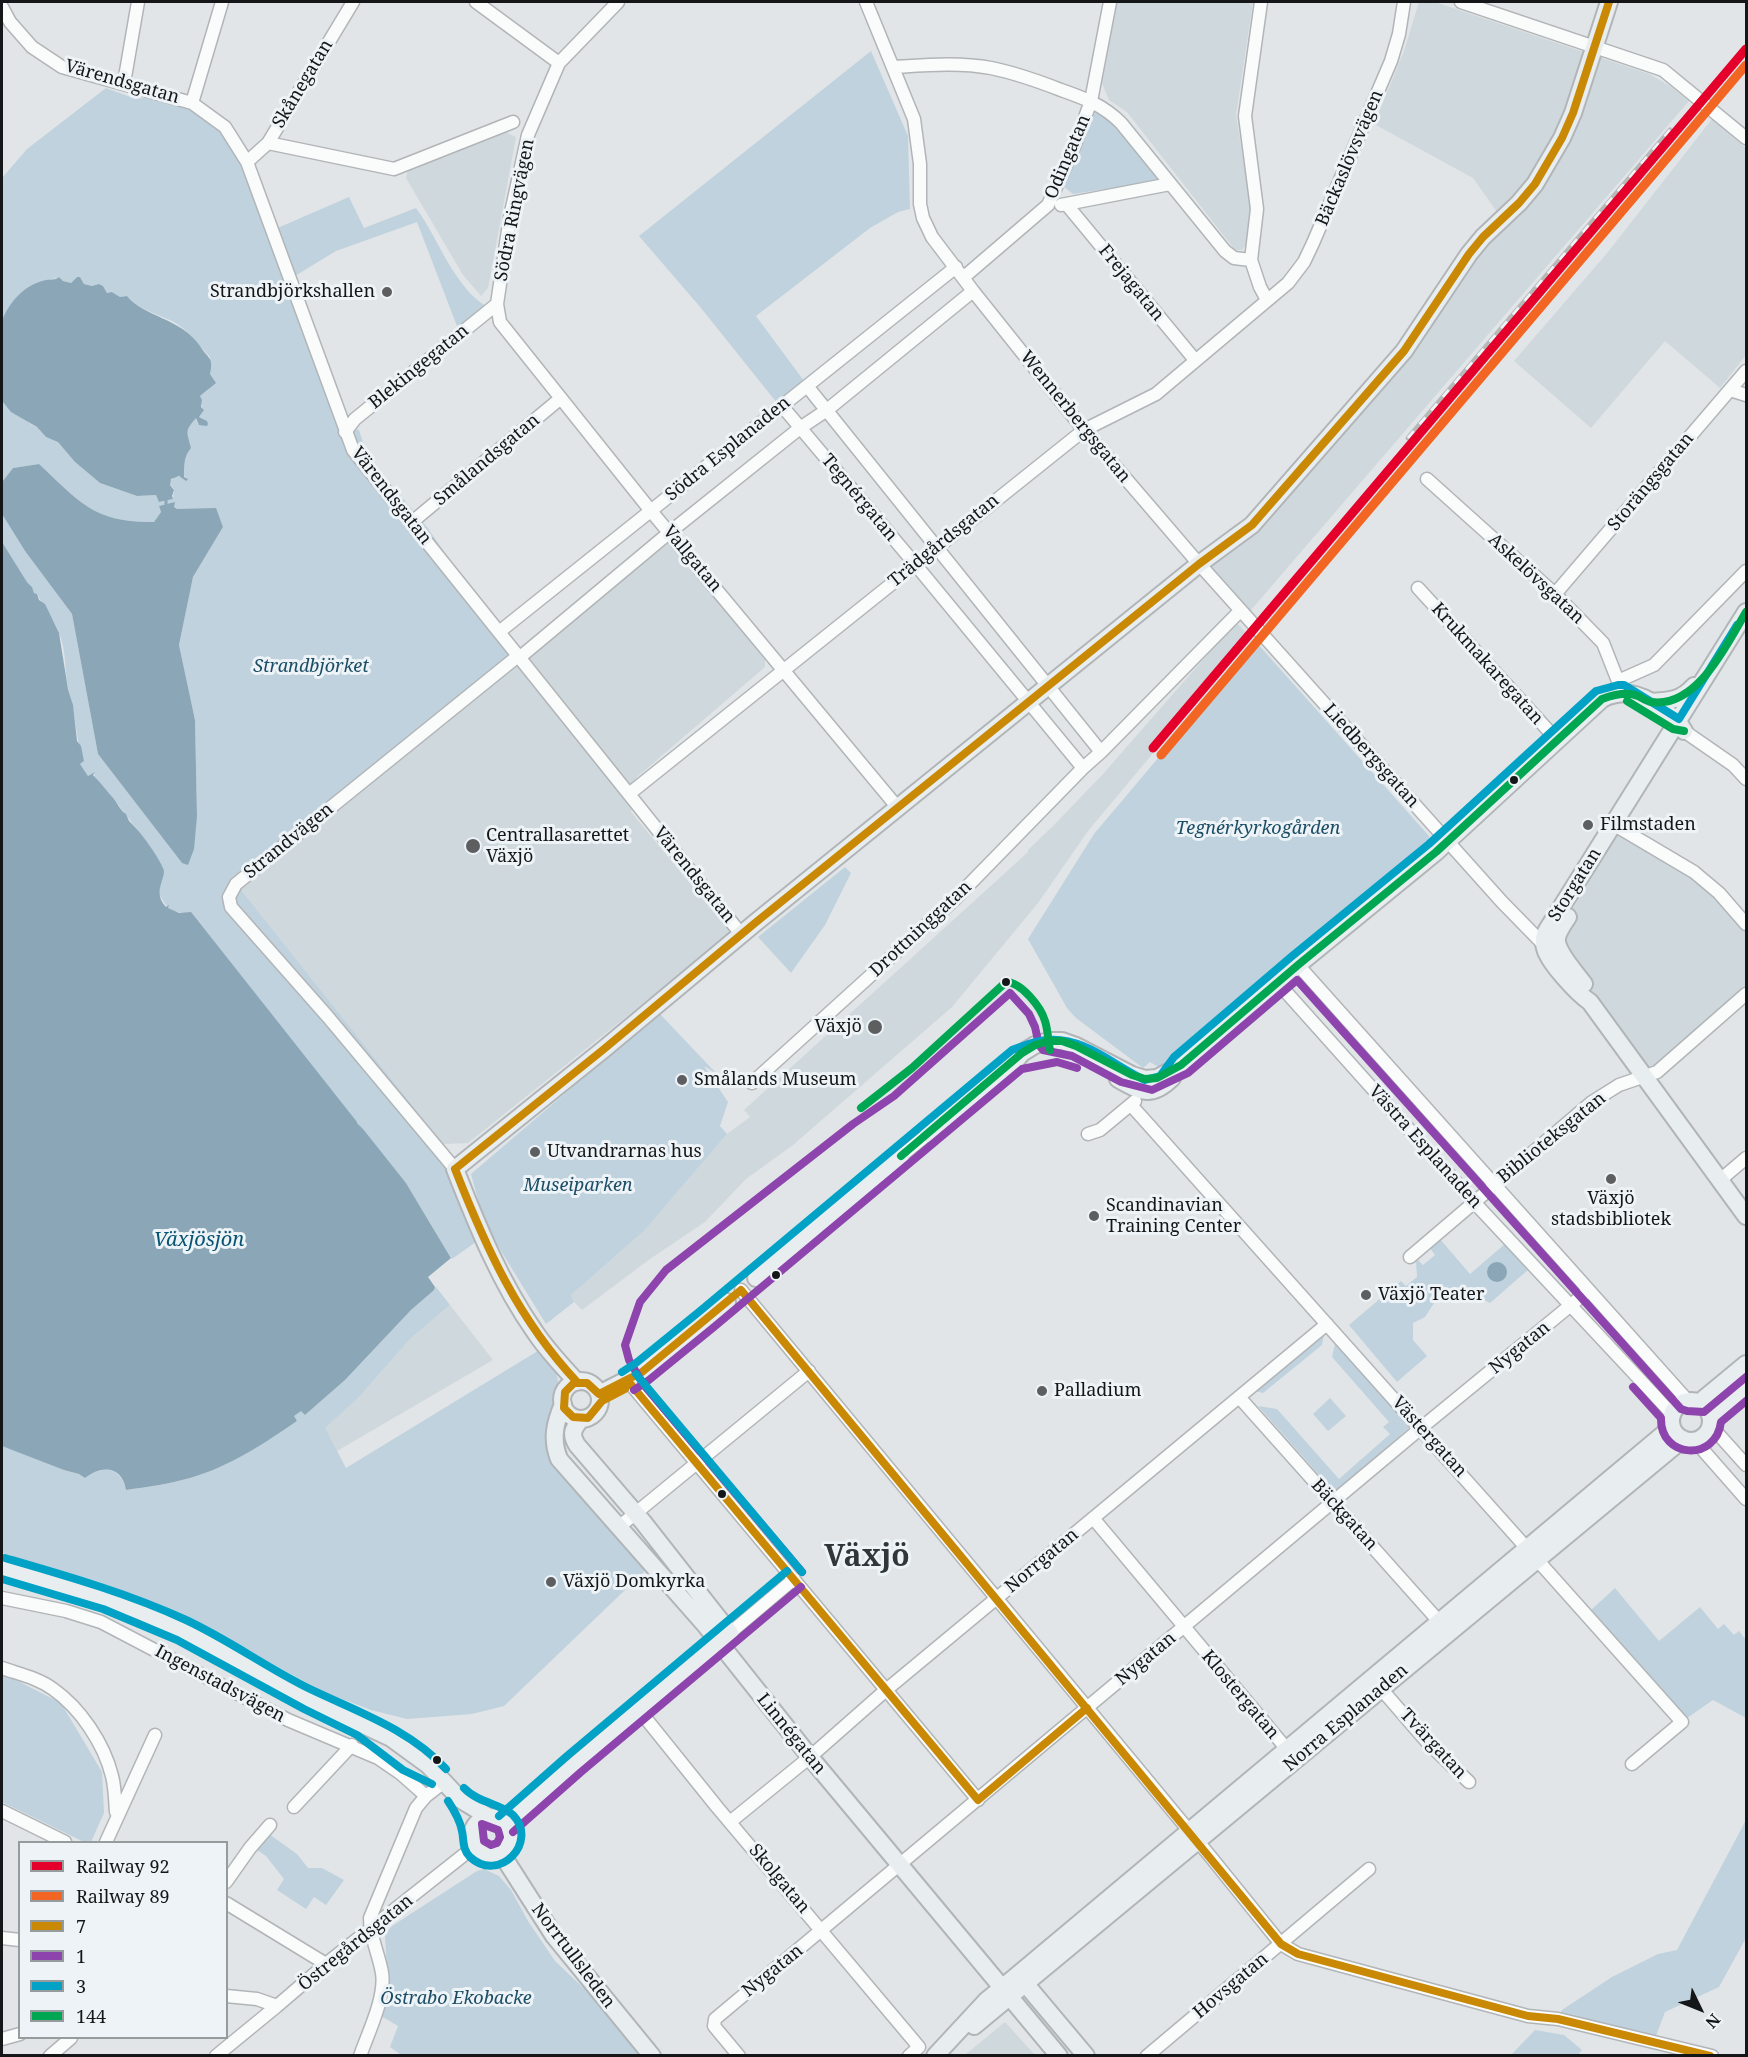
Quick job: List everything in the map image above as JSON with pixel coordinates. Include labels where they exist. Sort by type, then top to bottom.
[{"type":"street","points":[[124,83],[138,2]]},
{"type":"street","points":[[192,103],[222,2]]},
{"type":"street","name":"Skånegatan","points":[[247,162],[268,143],[353,2]]},
{"type":"street","points":[[476,2],[489,5],[559,63]]},
{"type":"street","name":"Södra Ringvägen","points":[[497,304],[510,217],[528,135],[559,63],[618,2]]},
{"type":"street","name":"Wennerbergsgatan","points":[[866,2],[914,119],[920,164],[920,204],[923,218],[933,237],[1084,430],[1199,564]]},
{"type":"street","name":"Odingatan","points":[[960,272],[1048,205],[1074,147],[1091,100],[1110,2]]},
{"type":"street","points":[[1261,2],[1245,116],[1257,208],[1251,260],[1260,287],[1268,300]]},
{"type":"street","name":"Bäckaslövsvägen","points":[[1268,300],[1297,272],[1314,243],[1391,61],[1399,34],[1404,2]]},
{"type":"street","points":[[1461,2],[1663,70],[1746,138]]},
{"type":"street","points":[[577,1382],[534,1331],[485,1243],[455,1169],[604,1049],[741,934],[1258,518],[1404,351],[1469,254],[1483,237],[1519,203],[1535,184],[1566,129],[1609,2]]},
{"type":"street","name":"Värendsgatan","points":[[2,8],[10,22],[32,47],[62,67],[192,103],[225,127],[247,162],[353,450],[741,934]]},
{"type":"street","points":[[894,67],[946,64],[989,67],[1025,76],[1091,100],[1113,114],[1229,255],[1234,258],[1251,260]]},
{"type":"street","points":[[268,143],[394,169],[513,122]]},
{"type":"street","points":[[1048,205],[1067,205],[1170,184]]},
{"type":"street","name":"Frejagatan","points":[[1067,205],[1195,360]]},
{"type":"street","name":"Södra Esplanaden","points":[[499,632],[807,386],[960,272]]},
{"type":"street","name":"Södra Esplanaden","points":[[518,657],[670,532],[827,410],[973,291]]},
{"type":"street","name":"Trädgårdsgatan","points":[[629,794],[1084,430],[1156,394],[1268,300]]},
{"type":"street","name":"Vallgatan","points":[[497,304],[500,322],[651,510],[898,808]]},
{"type":"street","name":"Blekingegatan","points":[[345,432],[355,419],[497,304]]},
{"type":"street","name":"Storängsgatan","points":[[1555,594],[1746,370]]},
{"type":"street","name":"Tegnérgatan","points":[[807,386],[1049,685]]},
{"type":"street","points":[[1730,390],[1746,394]]},
{"type":"street","name":"Smålandsgatan","points":[[412,522],[561,398]]},
{"type":"street","name":"Tegnérgatan","points":[[782,406],[1029,701]]},
{"type":"street","name":"Askelövsgatan","points":[[1427,479],[1555,594],[1603,643],[1619,688]]},
{"type":"street","name":"Liedbergsgatan","points":[[1199,564],[1448,842],[1568,962],[1588,989],[1590,1002]]},
{"type":"street","points":[[1088,1134],[1100,1130],[1131,1105],[1144,1085],[1181,1065],[1448,842],[1602,699],[1654,665],[1746,571]]},
{"type":"street","name":"Krukmakaregatan","points":[[1418,588],[1557,740]]},
{"type":"street","name":"Drottninggatan","points":[[752,1083],[955,899],[1240,611]]},
{"type":"street","name":"Storgatan","points":[[1551,945],[1617,827],[1746,612]]},
{"type":"street","name":"Storgatan","points":[[1678,727],[1746,630]]},
{"type":"street","name":"Strandvägen","points":[[455,1169],[342,1034],[231,907],[229,897],[236,884],[518,657]]},
{"type":"street","points":[[1649,702],[1680,698],[1710,671]]},
{"type":"street","points":[[1049,685],[1101,752]]},
{"type":"street","points":[[1619,688],[1649,702],[1678,727]]},
{"type":"street","points":[[1619,688],[1733,765],[1746,777]]},
{"type":"street","points":[[1029,701],[1083,768]]},
{"type":"street","points":[[1617,827],[1694,872],[1719,893],[1746,924]]},
{"type":"street","name":"Liedbergsgatan","points":[[1551,945],[1549,956],[1579,995],[1590,1002],[1746,1216]]},
{"type":"street","name":"Västra Esplanaden","points":[[1298,965],[1496,1184],[1588,1291],[1694,1402]]},
{"type":"street","name":"Västra Esplanaden","points":[[1278,983],[1473,1201],[1746,1499]]},
{"type":"street","name":"Biblioteksgatan","points":[[1410,1257],[1473,1201],[1606,1092],[1657,1072],[1746,994]]},
{"type":"street","points":[[599,1399],[625,1389],[628,1381],[756,1278],[1017,1059],[1044,1051],[1064,1051],[1144,1085]]},
{"type":"street","name":"Västergatan","points":[[1131,1105],[1682,1722],[1632,1764]]},
{"type":"street","points":[[1719,1181],[1746,1158]]},
{"type":"street","points":[[741,1290],[1281,1944],[1298,1954],[1478,2004],[1528,2016],[1558,2019],[1712,2055]]},
{"type":"street","name":"Nygatan","points":[[739,2055],[718,2031],[713,2023],[715,2019],[1588,1291]]},
{"type":"street","name":"Norrgatan","points":[[730,1822],[1327,1324]]},
{"type":"street","name":"Norra Esplanaden","points":[[1681,1430],[1679,1405],[1694,1402],[1746,1364]]},
{"type":"street","points":[[620,1526],[809,1371]]},
{"type":"street","points":[[628,1381],[978,1800]]},
{"type":"street","points":[[577,1382],[590,1383],[596,1388],[599,1399],[592,1415],[581,1419],[570,1415],[563,1404],[565,1391],[571,1384],[577,1382]]},
{"type":"street","name":"Norra Esplanaden","points":[[1681,1430],[1705,1436],[1711,1421],[1746,1387]]},
{"type":"street","name":"Bäckgatan","points":[[1239,1397],[1444,1627]]},
{"type":"street","points":[[1694,1402],[1707,1408],[1711,1421],[1746,1465]]},
{"type":"street","name":"Linnégatan","points":[[563,1404],[557,1418],[554,1440],[559,1459],[725,1637]]},
{"type":"street","name":"Linnégatan","points":[[581,1419],[574,1427],[572,1437],[636,1514],[810,1757],[1059,2055]]},
{"type":"street","name":"Norra Esplanaden","points":[[936,2055],[1022,1979],[1681,1430]]},
{"type":"street","name":"Klostergatan","points":[[1093,1518],[1291,1755]]},
{"type":"street","points":[[2,1568],[92,1594],[139,1611],[184,1631],[303,1697],[391,1738],[428,1765],[461,1800],[489,1817],[499,1818],[506,1824],[510,1830],[510,1840],[501,1853],[488,1855],[482,1853],[474,1838],[461,1800]]},
{"type":"street","points":[[506,1824],[794,1579]]},
{"type":"street","name":"Ingenstadsvägen","points":[[2,1598],[66,1611],[101,1622],[288,1720],[352,1745],[378,1758],[400,1773],[426,1796]]},
{"type":"street","points":[[2,1668],[33,1679],[52,1689],[67,1701],[84,1720],[108,1763],[116,1812],[119,1814]]},
{"type":"street","name":"Tvärgatan","points":[[1377,1683],[1428,1743],[1469,1782]]},
{"type":"street","name":"Skolgatan","points":[[639,1710],[919,2047],[909,2055]]},
{"type":"street","points":[[106,1841],[155,1736]]},
{"type":"street","points":[[294,1807],[352,1745]]},
{"type":"street","points":[[360,2055],[379,2003],[383,1975],[370,1931],[370,1918],[416,1808],[426,1796],[444,1782]]},
{"type":"street","points":[[2,1811],[63,1841]]},
{"type":"street","points":[[474,1838],[480,1821],[489,1817]]},
{"type":"street","points":[[228,1879],[270,1825]]},
{"type":"street","name":"Östregårdsgatan","points":[[216,2055],[326,1964],[370,1931],[474,1838]]},
{"type":"street","name":"Norrtullsleden","points":[[501,1853],[554,1936],[652,2055]]},
{"type":"street","name":"Hovsgatan","points":[[1147,2055],[1369,1869]]},
{"type":"street","points":[[228,1904],[326,1964]]},
{"type":"street","points":[[2,1938],[18,1940]]},
{"type":"street","points":[[1022,1979],[1086,2055]]},
{"type":"street","points":[[228,1996],[257,1999],[278,2006]]},
{"type":"street","points":[[2,2039],[18,2035]]},
{"type":"street","points":[[50,2055],[69,2039]]},
{"type":"shaded area","points":[[1117,2],[1253,2],[1236,115],[1251,206],[1247,243],[1242,250],[1235,250],[1127,112],[1109,100],[1102,83]]},
{"type":"shaded area","points":[[1419,2],[1435,2],[1649,74],[1670,86],[1689,101],[1245,617],[1199,564],[1252,525],[1502,219],[1473,178],[1374,124],[1404,51]]},
{"type":"shaded area","points":[[1712,119],[1746,148],[1746,355],[1720,388],[1665,341],[1591,428],[1514,361],[1608,252]]},
{"type":"shaded area","points":[[499,129],[516,137],[488,288],[481,296],[463,275],[406,178],[408,169]]},
{"type":"shaded area","name":"Centrallasarettet Växjö","points":[[670,542],[765,660],[765,667],[637,777],[631,812],[731,933],[468,1143],[443,1144],[242,891],[244,881]]},
{"type":"shaded area","points":[[1236,622],[1250,637],[1088,831],[1038,903],[952,1007],[793,1145],[746,1179],[705,1222],[650,1259],[582,1310],[571,1295],[644,1231],[727,1134],[750,1117],[744,1110],[1027,853],[1103,774]]},
{"type":"shaded area","points":[[1621,829],[1694,872],[1746,924],[1746,994],[1645,1076],[1588,989],[1558,933]]},
{"type":"shaded area","points":[[450,1305],[493,1360],[337,1451],[324,1428],[359,1397],[411,1338]]},
{"type":"shaded area","points":[[1005,2022],[1035,2055],[964,2055],[971,2050]]},
{"type":"green space","points":[[871,51],[908,136],[910,209],[898,212],[870,228],[756,316],[804,381],[777,403],[701,308],[639,236]]},
{"type":"green space","name":"Strandbjörket","points":[[106,88],[136,99],[145,97],[196,112],[229,136],[273,230],[349,197],[364,228],[416,208],[467,290],[491,309],[460,334],[417,222],[336,251],[290,279],[344,428],[359,430],[364,446],[382,474],[427,527],[468,586],[503,625],[521,661],[244,880],[242,891],[443,1144],[455,1169],[480,1239],[452,1259],[406,1183],[186,913],[174,912],[167,908],[168,905],[167,907],[159,894],[163,867],[154,852],[114,799],[96,780],[94,773],[88,776],[80,764],[84,761],[67,684],[62,640],[37,594],[34,593],[2,542],[2,514],[25,551],[72,614],[98,754],[182,863],[197,816],[195,720],[179,645],[193,577],[223,527],[216,509],[177,509],[174,503],[159,506],[161,512],[154,522],[116,519],[89,508],[39,464],[13,468],[2,482],[2,400],[37,427],[46,437],[58,441],[75,462],[100,483],[137,496],[156,495],[160,502],[173,499],[174,489],[169,483],[173,478],[187,478],[184,476],[183,462],[190,444],[187,436],[189,427],[196,418],[198,424],[207,421],[199,417],[203,411],[200,396],[208,390],[213,379],[210,374],[210,357],[178,325],[142,308],[127,296],[120,297],[112,292],[107,293],[99,284],[92,286],[84,284],[80,277],[71,283],[59,277],[38,284],[2,321],[2,178],[27,149]]},
{"type":"green space","points":[[1105,112],[1164,180],[1073,194],[1064,187],[1093,114]]},
{"type":"green space","name":"Tegnérkyrkogården","points":[[1256,642],[1429,836],[1429,844],[1160,1068],[1150,1062],[1143,1068],[1076,1018],[1067,1008],[1028,939],[1094,834]]},
{"type":"green space","points":[[845,867],[851,873],[825,925],[791,973],[758,937]]},
{"type":"green space","name":"Museiparken","points":[[659,1013],[717,1074],[704,1066],[728,1102],[720,1126],[727,1134],[644,1231],[571,1295],[574,1302],[546,1324],[485,1225],[471,1174]]},
{"type":"green space","points":[[1440,1239],[1470,1274],[1506,1243],[1529,1269],[1490,1303],[1470,1292],[1450,1293],[1436,1300],[1425,1317],[1413,1323],[1413,1340],[1427,1356],[1397,1382],[1349,1325],[1401,1281],[1406,1286],[1417,1277],[1416,1262],[1418,1260],[1423,1265],[1435,1255],[1430,1248]]},
{"type":"green space","points":[[436,1287],[450,1305],[411,1338],[359,1397],[325,1428],[346,1468],[541,1349],[556,1368],[558,1382],[549,1431],[647,1569],[504,1706],[472,1714],[407,1719],[371,1710],[324,1692],[212,1631],[164,1608],[100,1582],[2,1553],[2,1446],[85,1478],[97,1471],[110,1470],[120,1476],[126,1490],[174,1482],[204,1473],[232,1461],[272,1438],[297,1421],[293,1416],[301,1410],[305,1415],[345,1380]]},
{"type":"green space","points":[[1324,1335],[1322,1345],[1263,1393],[1255,1391]]},
{"type":"green space","points":[[1336,1339],[1412,1425],[1335,1493],[1258,1406],[1277,1409],[1339,1479],[1390,1434],[1383,1427],[1389,1422],[1332,1357]]},
{"type":"green space","points":[[1330,1398],[1346,1416],[1328,1431],[1313,1414]]},
{"type":"green space","points":[[1615,1588],[1659,1641],[1700,1607],[1718,1629],[1724,1624],[1734,1635],[1739,1631],[1746,1640],[1746,1718],[1713,1700],[1687,1718],[1591,1610]]},
{"type":"green space","points":[[2,1673],[61,1703],[102,1772],[104,1813],[91,1841],[82,1841],[2,1802]]},
{"type":"green space","points":[[1746,1820],[1746,1938],[1719,1987],[1665,2012],[1654,2041],[1558,2019],[1562,2010],[1612,1977],[1658,1954],[1677,1950]]},
{"type":"green space","points":[[269,1834],[297,1854],[308,1868],[322,1868],[344,1880],[326,1905],[314,1897],[306,1909],[277,1890],[284,1879],[266,1856],[257,1850]]},
{"type":"green space","name":"Östrabo Ekobacke","points":[[484,1869],[499,1876],[511,1890],[528,1921],[555,1961],[592,1996],[642,2055],[401,2055],[390,2047],[398,2026],[381,2016],[388,1987],[385,1935],[392,1926],[477,1871]]},
{"type":"green space","points":[[1535,2030],[1564,2035],[1582,2050],[1578,2055],[1511,2055]]},
{"type":"water","points":[[59,277],[71,283],[80,277],[84,284],[92,286],[99,284],[107,293],[112,292],[120,297],[127,296],[143,309],[183,329],[210,358],[210,374],[216,383],[200,396],[201,407],[204,410],[199,417],[208,424],[207,426],[199,425],[196,418],[188,429],[191,448],[185,461],[184,477],[188,479],[186,481],[179,476],[171,479],[170,485],[174,490],[173,499],[159,502],[156,495],[137,496],[100,483],[75,462],[58,442],[46,437],[37,427],[11,412],[3,402],[2,321],[5,314],[13,301],[31,285]]},
{"type":"water","points":[[39,464],[89,508],[116,519],[154,522],[161,512],[159,506],[175,502],[174,507],[177,509],[216,508],[223,527],[193,577],[179,645],[195,720],[197,816],[194,849],[188,865],[182,863],[98,754],[72,614],[25,551],[2,514],[2,482],[13,468]]},
{"type":"water","name":"Växjösjön","points":[[2,542],[34,593],[45,604],[59,633],[68,689],[73,705],[77,741],[81,746],[84,761],[80,764],[88,776],[95,772],[93,775],[126,814],[157,857],[164,872],[160,890],[162,901],[166,907],[169,905],[168,908],[179,913],[191,912],[406,1183],[451,1258],[428,1277],[435,1287],[434,1290],[411,1310],[345,1380],[305,1415],[301,1411],[294,1416],[297,1421],[272,1438],[218,1468],[174,1482],[126,1490],[120,1476],[110,1470],[104,1469],[85,1478],[2,1446]]},
{"type":"water","points":[[1497,1262],[1504,1265],[1507,1272],[1504,1279],[1497,1282],[1490,1279],[1487,1272],[1490,1265]]},
{"type":"railway","points":[[1408,438],[1670,130]]},
{"type":"rail line","name":"92","points":[[1153,748],[1746,49]]},
{"type":"rail line","name":"89","points":[[1161,755],[1746,65]]},
{"type":"transit line","name":"7","points":[[455,1169],[1199,564],[1252,525],[1404,351],[1469,254],[1483,237],[1519,203],[1535,184],[1562,138],[1573,113],[1609,2]]},
{"type":"transit line","name":"144","points":[[901,1156],[1022,1053],[1035,1045],[1049,1041],[1062,1041],[1145,1079],[1157,1078],[1181,1065],[1436,852],[1602,699],[1629,694],[1651,702],[1668,701],[1683,695],[1696,685],[1720,656],[1746,612]]},
{"type":"transit line","name":"3","points":[[622,1372],[700,1311],[1012,1050],[1039,1041],[1062,1040],[1087,1048],[1145,1080],[1160,1076],[1174,1057],[1429,844],[1596,691],[1624,685],[1679,719],[1737,625]]},
{"type":"transit line","name":"144","points":[[1627,701],[1673,729],[1684,731]]},
{"type":"transit line","name":"1","points":[[802,1572],[643,1384],[629,1360],[625,1345],[640,1302],[666,1270],[853,1124],[894,1096],[1010,993],[1029,1014],[1039,1045],[1043,1050],[1072,1056],[1121,1082],[1152,1090],[1188,1073],[1297,980],[1681,1409],[1704,1412],[1746,1377]]},
{"type":"transit line","name":"144","points":[[861,1108],[912,1068],[1006,982],[1018,986],[1030,996],[1043,1015],[1050,1050]]},
{"type":"transit line","name":"1","points":[[634,1390],[714,1327],[1022,1069],[1057,1062],[1077,1068]]},
{"type":"transit line","name":"7","points":[[455,1169],[505,1282],[537,1333],[577,1382]]},
{"type":"transit line","name":"7","points":[[628,1381],[625,1389],[602,1401],[588,1418],[573,1417],[564,1408],[565,1392],[574,1383],[587,1383],[599,1394],[642,1372],[741,1290],[1281,1944],[1298,1954],[1528,2016],[1558,2019],[1710,2056]]},
{"type":"transit line","name":"3","points":[[636,1374],[802,1572]]},
{"type":"transit line","name":"7","points":[[628,1381],[978,1800],[1087,1708]]},
{"type":"transit line","name":"1","points":[[1633,1387],[1661,1418],[1663,1432],[1669,1442],[1678,1448],[1689,1450],[1700,1449],[1709,1444],[1717,1435],[1721,1422],[1746,1401]]},
{"type":"transit line","name":"3","points":[[5,1558],[119,1593],[186,1620],[294,1681],[399,1732],[432,1755],[446,1769]]},
{"type":"transit line","name":"3","points":[[499,1816],[787,1571]]},
{"type":"transit line","name":"3","points":[[2,1579],[103,1609],[177,1640],[357,1735],[403,1770],[432,1784]]},
{"type":"transit line","name":"1","points":[[513,1832],[801,1587]]},
{"type":"transit line","name":"3","points":[[448,1801],[460,1823],[464,1848],[470,1857],[481,1864],[493,1866],[503,1863],[512,1856],[521,1837],[520,1826],[513,1815],[503,1808],[476,1797],[464,1788]]},
{"type":"transit line","name":"1","points":[[482,1824],[498,1830],[500,1837],[497,1843],[491,1845],[484,1841],[482,1824]]},
{"type":"place","name":"Strandbjörkshallen","points":[[387,292]]},
{"type":"place","name":"Filmstaden","points":[[1588,825]]},
{"type":"place","name":"Centrallasarettet Växjö","points":[[473,846]]},
{"type":"place","name":"Växjö","points":[[875,1027]]},
{"type":"place","name":"Smålands Museum","points":[[682,1080]]},
{"type":"place","name":"Utvandrarnas hus","points":[[535,1152]]},
{"type":"place","name":"Växjö stadsbibliotek","points":[[1611,1179]]},
{"type":"place","name":"Scandinavian Training Center","points":[[1094,1216]]},
{"type":"place","name":"Växjö Teater","points":[[1366,1295]]},
{"type":"place","name":"Palladium","points":[[1042,1391]]},
{"type":"place","name":"Växjö Domkyrka","points":[[551,1582]]},
{"type":"district","name":"Växjö","points":[[867,1557]]}]
